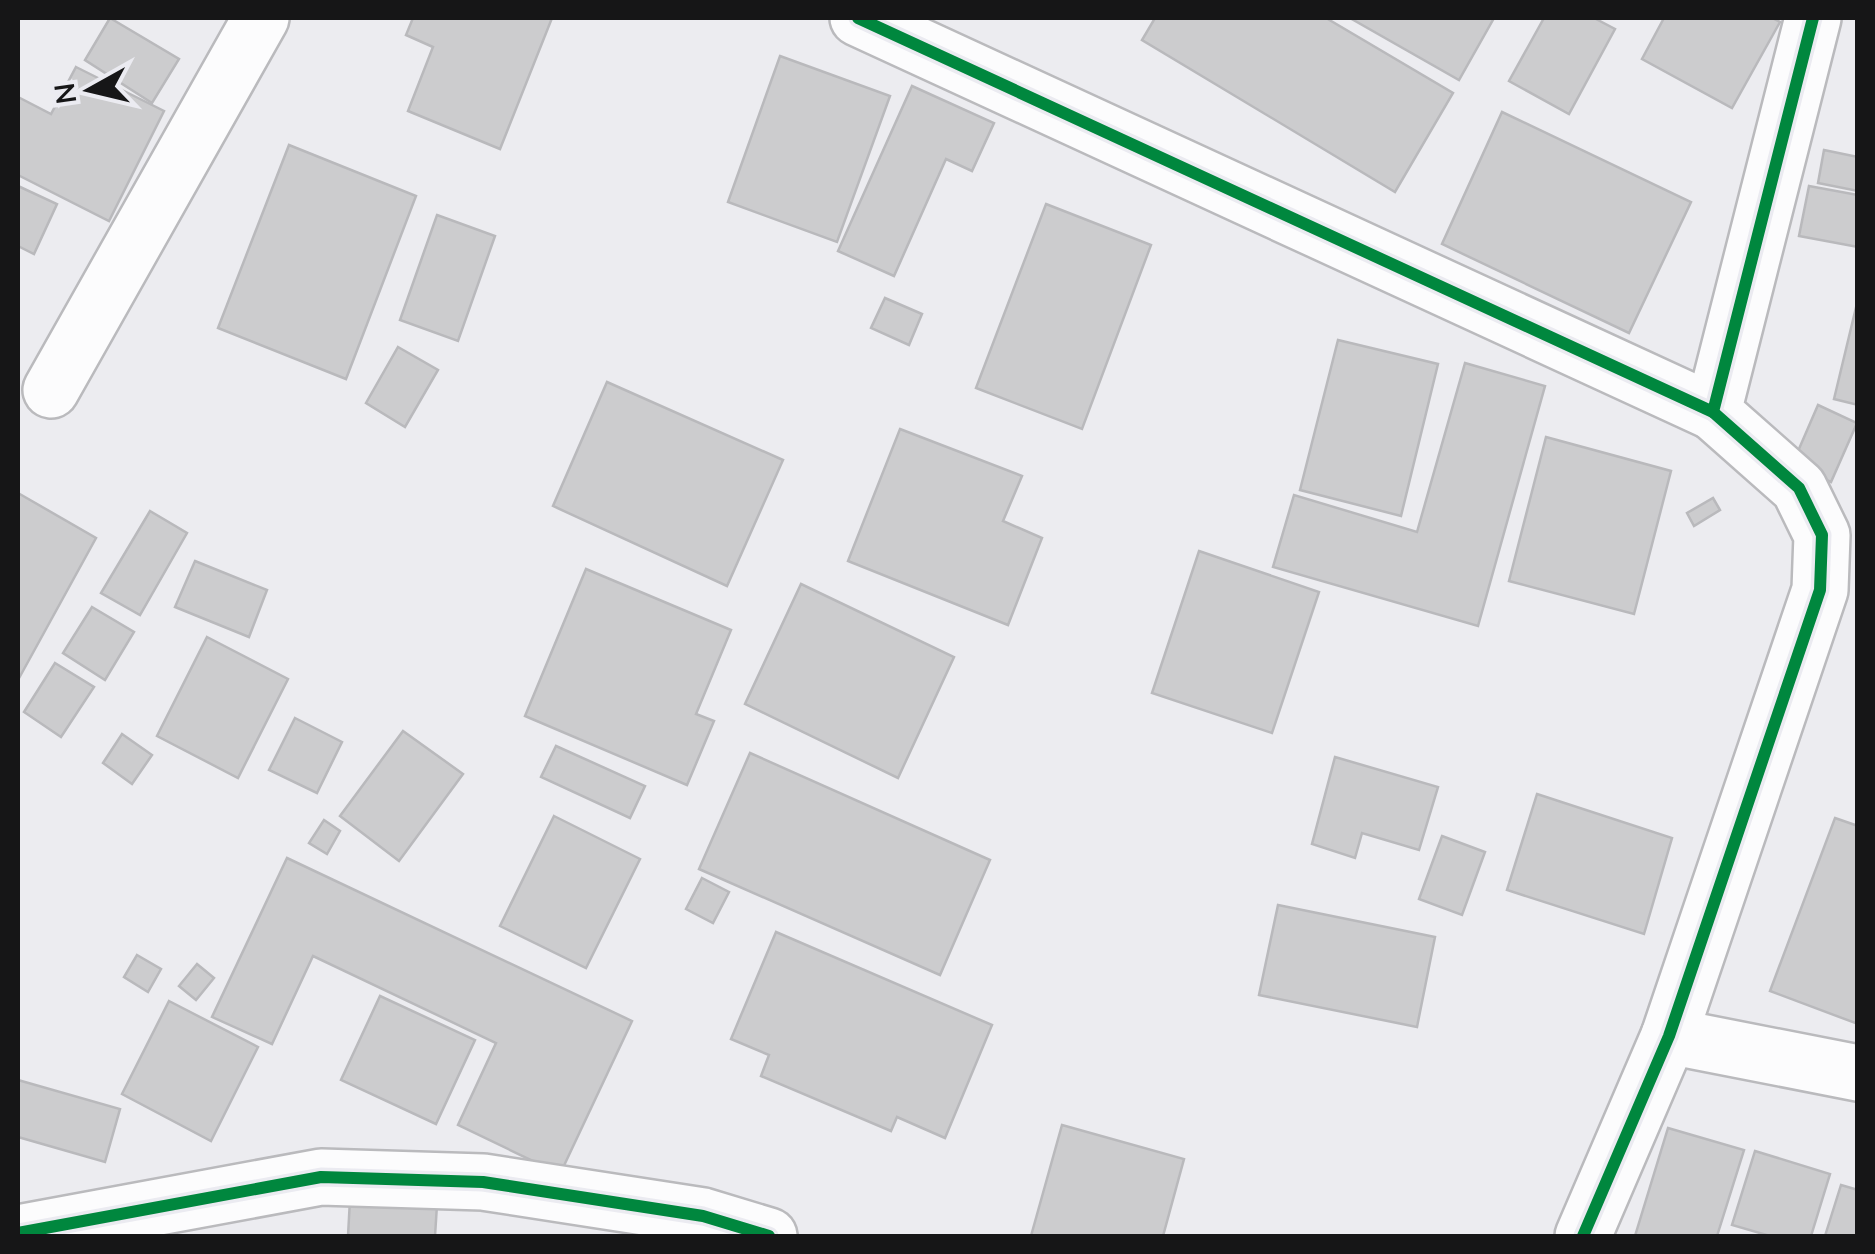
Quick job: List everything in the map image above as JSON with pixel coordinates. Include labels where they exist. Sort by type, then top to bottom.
[{"type":"street","points":[[51,390],[261,18]]},
{"type":"street","points":[[858,18],[1714,412],[1799,488],[1822,535],[1820,590],[1669,1036],[1583,1236]]},
{"type":"street","points":[[1714,412],[1813,18]]},
{"type":"street","points":[[1669,1036],[1858,1073]]},
{"type":"street","points":[[18,1234],[321,1177],[482,1182],[703,1216],[770,1236]]},
{"type":"building","points":[[110,18],[179,59],[152,103],[85,60]]},
{"type":"building","points":[[413,18],[552,18],[500,149],[408,111],[433,47],[406,35]]},
{"type":"building","points":[[1155,18],[1326,18],[1453,93],[1395,192],[1142,40]]},
{"type":"building","points":[[1350,18],[1494,18],[1459,80]]},
{"type":"building","points":[[1544,18],[1594,18],[1615,29],[1569,114],[1509,81]]},
{"type":"building","points":[[1664,18],[1772,18],[1780,22],[1732,108],[1642,59]]},
{"type":"building","points":[[780,56],[890,96],[837,242],[728,202]]},
{"type":"building","points":[[76,67],[164,111],[109,221],[18,175],[18,97],[51,114]]},
{"type":"building","points":[[912,86],[994,123],[972,171],[946,159],[894,276],[838,251]]},
{"type":"building","points":[[1502,112],[1691,202],[1629,333],[1442,244]]},
{"type":"building","points":[[289,145],[416,196],[346,379],[218,328]]},
{"type":"building","points":[[1824,150],[1858,157],[1858,191],[1818,183]]},
{"type":"building","points":[[18,186],[57,204],[34,254],[18,246]]},
{"type":"building","points":[[1809,186],[1858,195],[1858,247],[1799,236]]},
{"type":"building","points":[[1046,204],[1151,245],[1082,429],[976,388]]},
{"type":"building","points":[[437,215],[495,236],[458,341],[400,320]]},
{"type":"building","points":[[885,298],[922,314],[909,345],[871,328]]},
{"type":"building","points":[[1858,299],[1858,405],[1834,399]]},
{"type":"building","points":[[1338,340],[1438,364],[1401,516],[1300,490]]},
{"type":"building","points":[[398,347],[438,370],[405,427],[366,403]]},
{"type":"building","points":[[1465,363],[1545,386],[1478,626],[1273,567],[1294,495],[1417,532]]},
{"type":"building","points":[[607,382],[783,460],[727,586],[553,506]]},
{"type":"building","points":[[1818,405],[1857,423],[1831,482],[1792,465]]},
{"type":"building","points":[[900,429],[1022,476],[1003,521],[1042,538],[1008,625],[848,561]]},
{"type":"building","points":[[1546,437],[1671,471],[1634,614],[1509,581]]},
{"type":"building","points":[[18,493],[96,538],[18,680]]},
{"type":"building","points":[[1713,498],[1720,510],[1694,526],[1687,513]]},
{"type":"building","points":[[150,511],[187,533],[140,615],[101,593]]},
{"type":"building","points":[[1199,551],[1319,592],[1272,733],[1152,693]]},
{"type":"building","points":[[195,561],[267,590],[249,637],[175,607]]},
{"type":"building","points":[[586,569],[731,630],[696,714],[714,721],[687,785],[525,716]]},
{"type":"building","points":[[801,584],[954,657],[898,778],[745,704]]},
{"type":"building","points":[[92,607],[134,632],[105,680],[63,653]]},
{"type":"building","points":[[207,637],[288,679],[238,778],[157,736]]},
{"type":"building","points":[[55,663],[94,687],[61,737],[24,712]]},
{"type":"building","points":[[295,718],[342,742],[317,793],[269,770]]},
{"type":"building","points":[[403,731],[463,774],[399,861],[340,816]]},
{"type":"building","points":[[122,734],[152,755],[132,784],[103,763]]},
{"type":"building","points":[[556,746],[645,786],[630,818],[541,777]]},
{"type":"building","points":[[750,753],[990,860],[940,975],[699,869]]},
{"type":"building","points":[[1335,757],[1438,787],[1419,850],[1362,833],[1355,858],[1312,844]]},
{"type":"building","points":[[1537,794],[1672,838],[1644,934],[1507,890]]},
{"type":"building","points":[[554,816],[640,859],[586,968],[500,926]]},
{"type":"building","points":[[1835,818],[1858,826],[1858,1024],[1770,991]]},
{"type":"building","points":[[324,820],[340,831],[327,854],[309,843]]},
{"type":"building","points":[[1442,836],[1485,852],[1462,915],[1419,899]]},
{"type":"building","points":[[287,858],[632,1021],[560,1174],[458,1125],[496,1043],[313,956],[272,1044],[212,1017]]},
{"type":"building","points":[[702,878],[729,892],[713,923],[686,909]]},
{"type":"building","points":[[1278,905],[1435,937],[1417,1027],[1259,995]]},
{"type":"building","points":[[776,932],[992,1025],[945,1138],[897,1117],[891,1131],[761,1076],[769,1055],[731,1039]]},
{"type":"building","points":[[137,955],[161,969],[148,992],[124,977]]},
{"type":"building","points":[[197,964],[214,978],[196,1000],[179,986]]},
{"type":"building","points":[[380,996],[475,1040],[436,1124],[341,1080]]},
{"type":"building","points":[[169,1001],[258,1047],[211,1141],[122,1094]]},
{"type":"building","points":[[18,1080],[120,1109],[105,1162],[18,1137]]},
{"type":"building","points":[[1062,1125],[1184,1159],[1163,1236],[1031,1236]]},
{"type":"building","points":[[1668,1128],[1744,1150],[1717,1236],[1635,1236]]},
{"type":"building","points":[[1755,1151],[1830,1174],[1811,1236],[1770,1236],[1732,1225]]},
{"type":"building","points":[[1841,1185],[1858,1190],[1858,1236],[1825,1236]]},
{"type":"building","points":[[350,1199],[437,1205],[435,1236],[348,1236]]},
{"type":"cycle path","points":[[858,18],[1713,412]]},
{"type":"cycle path","points":[[1583,1236],[1669,1036],[1820,590],[1822,535],[1799,488],[1713,412],[1813,18]]},
{"type":"cycle path","points":[[18,1233],[321,1177],[483,1182],[703,1216],[769,1236]]}]
